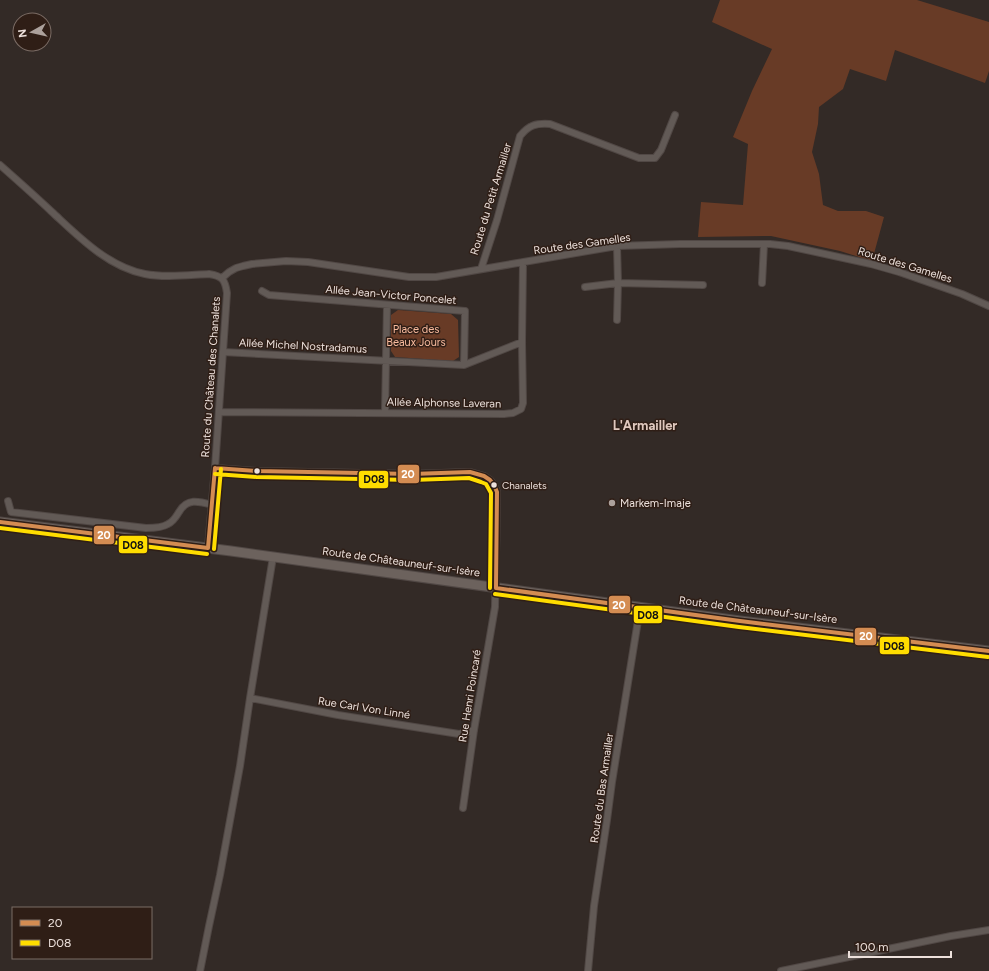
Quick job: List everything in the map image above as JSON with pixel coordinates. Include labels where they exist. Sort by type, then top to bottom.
[{"type":"main road","name":"Route de Châteauneuf-sur-Isère","points":[[0,522],[273,556],[640,608],[989,651]]},
{"type":"street","name":"Route du Petit Armailler","points":[[480,269],[497,220],[520,136],[525,130],[531,126],[550,124],[639,158],[655,158],[661,150],[675,115]]},
{"type":"street","points":[[0,164],[84,242],[117,264],[131,270],[158,276],[209,274],[222,278]]},
{"type":"street","name":"Route des Gamelles","points":[[222,278],[229,272],[243,266],[286,261],[308,262],[409,277],[436,277],[617,246],[764,244],[788,246],[871,264],[962,294],[989,306]]},
{"type":"street","points":[[762,283],[764,244]]},
{"type":"street","points":[[617,246],[617,320]]},
{"type":"street","name":"Allée Alphonse Laveran","points":[[219,412],[513,413],[521,409],[523,403],[523,262]]},
{"type":"street","name":"Route du Château des Chanalets","points":[[208,548],[227,292],[226,285],[222,278]]},
{"type":"street","points":[[585,286],[618,283],[703,285]]},
{"type":"street","name":"Allée Jean-Victor Poncelet","points":[[262,291],[269,295],[465,312],[464,365]]},
{"type":"street","points":[[385,413],[387,305]]},
{"type":"street","name":"Allée Michel Nostradamus","points":[[223,352],[464,365],[522,342]]},
{"type":"street","name":"Rue Henri Poincaré","points":[[215,468],[257,471],[412,474],[470,472],[484,476],[494,485],[497,492],[495,607],[474,730],[463,808]]},
{"type":"street","points":[[8,501],[11,512],[146,528],[168,524],[173,520],[185,504],[190,502],[212,504]]},
{"type":"street","points":[[200,971],[239,774],[273,556]]},
{"type":"street","name":"Route du Bas Armailler","points":[[588,971],[594,906],[612,778],[640,608]]},
{"type":"street","name":"Rue Carl Von Linné","points":[[250,698],[338,715],[459,734],[474,730]]},
{"type":"street","points":[[781,971],[951,936],[989,930]]},
{"type":"green space","points":[[720,0],[917,0],[989,22],[989,71],[985,83],[895,50],[886,81],[850,69],[843,89],[819,107],[818,124],[812,152],[819,174],[823,205],[838,211],[866,211],[884,217],[872,261],[840,251],[771,236],[698,237],[701,202],[743,205],[748,144],[733,137],[752,91],[772,49],[712,22]]},
{"type":"green space","name":"Place des Beaux Jours","points":[[398,310],[451,314],[458,320],[459,357],[453,361],[395,357],[391,351],[391,315]]},
{"type":"transit line","name":"20","points":[[215,468],[257,471],[412,474],[470,472],[484,476],[490,480],[497,492],[496,588]]},
{"type":"transit line","name":"20","points":[[208,548],[215,468]]},
{"type":"transit line","name":"D08","points":[[214,549],[221,469]]},
{"type":"transit line","name":"D08","points":[[215,474],[257,477],[412,480],[469,478],[486,484],[491,493],[490,588]]},
{"type":"transit line","name":"20","points":[[0,522],[208,548]]},
{"type":"transit line","name":"D08","points":[[0,528],[207,554]]},
{"type":"transit line","name":"20","points":[[496,588],[740,621],[989,651]]},
{"type":"transit line","name":"D08","points":[[495,594],[739,627],[988,657]]},
{"type":"place","name":"Chanalets","points":[[494,485]]},
{"type":"place","name":"Markem-Imaje","points":[[612,503]]},
{"type":"district","name":"L'Armailler","points":[[645,425]]}]
